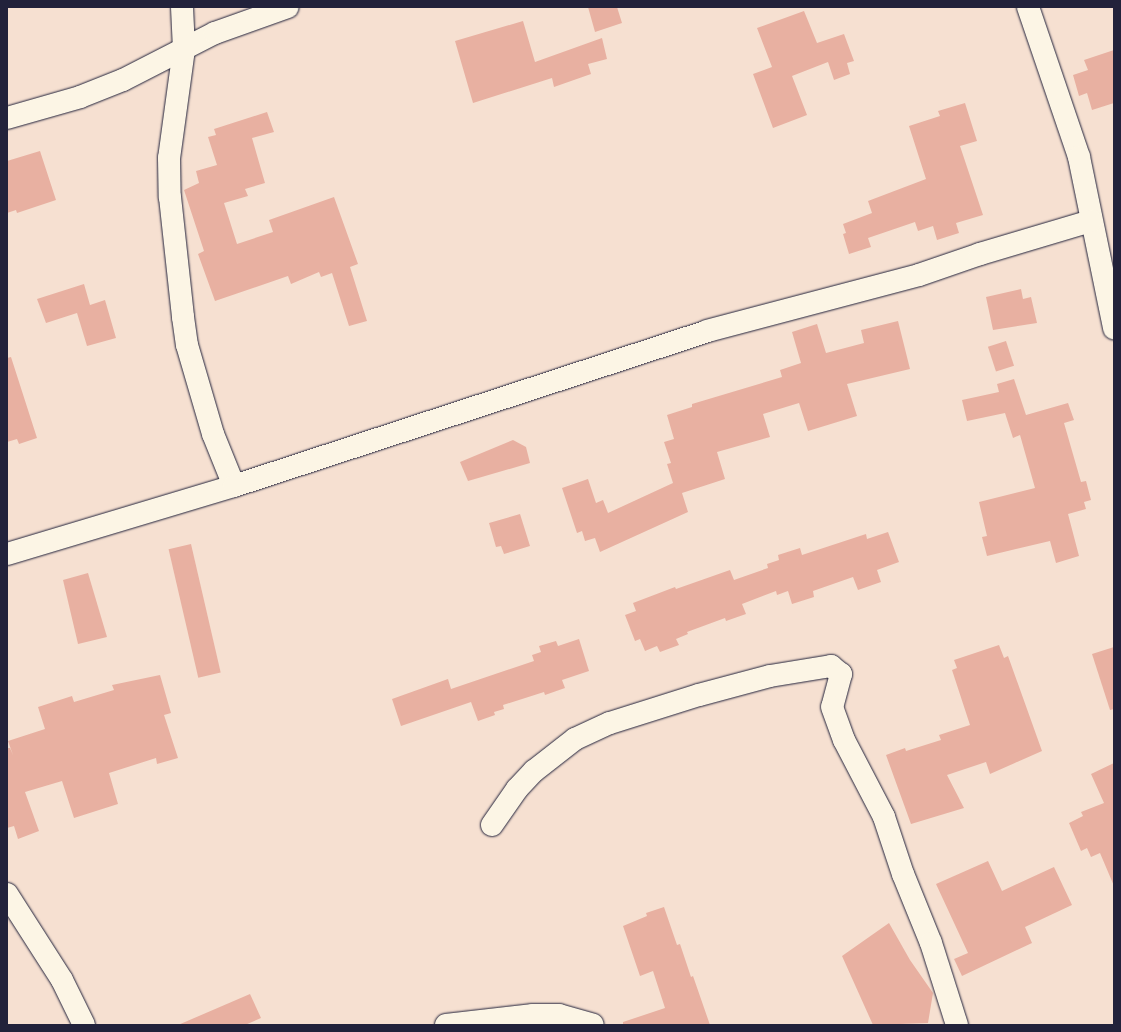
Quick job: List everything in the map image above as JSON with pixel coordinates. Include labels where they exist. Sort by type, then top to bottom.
[{"type":"street","points":[[182,7],[184,49],[169,158],[170,197],[183,317],[188,345],[213,434],[234,486]]},
{"type":"street","points":[[7,118],[80,97],[116,83],[184,49],[239,24],[288,7]]},
{"type":"street","points":[[1028,7],[1079,157],[1114,328]]},
{"type":"street","points":[[7,554],[234,486],[707,331],[919,275],[980,254],[1091,221]]},
{"type":"street","points":[[492,825],[517,789],[534,771],[575,739],[589,732],[610,723],[699,694],[770,676],[831,666],[841,674],[832,707],[844,740],[884,817],[903,874],[931,943],[957,1025]]},
{"type":"street","points":[[7,894],[62,980],[84,1025]]},
{"type":"street","points":[[446,1025],[539,1015],[577,1018],[593,1025]]},
{"type":"building","points":[[588,7],[617,7],[622,23],[595,32]]},
{"type":"building","points":[[804,11],[817,43],[844,34],[854,61],[847,63],[850,74],[834,80],[828,62],[792,76],[807,115],[773,128],[753,74],[772,67],[757,28]]},
{"type":"building","points":[[523,21],[535,62],[602,38],[607,59],[588,64],[591,74],[554,87],[552,78],[473,103],[455,41]]},
{"type":"building","points":[[1114,50],[1114,103],[1092,110],[1087,93],[1079,96],[1073,75],[1088,70],[1084,60]]},
{"type":"building","points":[[965,103],[977,141],[960,146],[983,215],[956,223],[959,233],[937,240],[933,226],[918,231],[915,222],[868,238],[871,247],[849,254],[843,234],[846,233],[843,224],[872,213],[868,201],[926,179],[909,126],[940,116],[938,111]]},
{"type":"building","points":[[267,112],[274,132],[252,138],[265,183],[245,189],[248,196],[224,203],[237,244],[273,232],[269,220],[334,197],[358,264],[350,267],[367,321],[349,326],[332,273],[321,277],[319,272],[291,284],[288,276],[215,301],[198,254],[204,251],[184,190],[199,183],[196,171],[217,165],[208,137],[216,135],[214,129]]},
{"type":"building","points":[[40,151],[56,200],[17,213],[16,210],[7,213],[7,161]]},
{"type":"building","points":[[84,284],[90,305],[105,300],[116,338],[87,346],[77,313],[46,323],[37,299]]},
{"type":"building","points":[[1021,289],[1023,299],[1031,297],[1037,323],[993,330],[986,297]]},
{"type":"building","points":[[898,321],[910,369],[847,384],[857,416],[808,431],[799,403],[763,414],[770,437],[717,452],[725,479],[682,493],[688,512],[600,552],[595,538],[585,541],[582,531],[577,533],[562,488],[588,479],[596,503],[603,500],[608,513],[673,483],[667,464],[671,463],[664,442],[674,439],[667,415],[692,407],[692,404],[782,377],[780,370],[801,363],[792,332],[817,324],[826,353],[864,343],[861,330]]},
{"type":"building","points":[[1006,341],[1014,366],[996,372],[988,347]]},
{"type":"building","points":[[11,357],[37,438],[19,444],[17,439],[7,442],[7,358]]},
{"type":"building","points":[[1014,379],[1026,415],[1068,403],[1074,420],[1064,423],[1081,482],[1086,481],[1091,500],[1084,502],[1086,509],[1068,514],[1079,556],[1056,563],[1050,541],[987,556],[982,537],[987,536],[979,502],[1035,488],[1020,435],[1013,438],[1005,413],[967,421],[962,400],[999,392],[997,384]]},
{"type":"building","points":[[513,440],[526,447],[530,463],[468,481],[460,462]]},
{"type":"building","points":[[520,514],[530,546],[504,554],[501,546],[496,547],[489,523]]},
{"type":"building","points":[[888,532],[899,562],[877,570],[881,582],[858,590],[853,577],[813,591],[814,597],[792,604],[788,591],[777,595],[776,591],[742,604],[746,614],[726,621],[725,618],[687,632],[688,634],[676,639],[679,645],[660,652],[657,646],[645,651],[640,639],[635,641],[625,615],[636,611],[633,603],[675,587],[676,589],[730,570],[734,580],[768,568],[767,564],[779,560],[778,555],[800,548],[802,555],[866,534],[867,539]]},
{"type":"building","points":[[191,544],[221,673],[198,678],[169,549]]},
{"type":"building","points":[[88,573],[107,637],[78,644],[63,580]]},
{"type":"building","points":[[579,639],[589,671],[562,680],[565,688],[545,695],[544,692],[503,705],[504,709],[494,712],[495,715],[478,721],[471,702],[401,726],[392,699],[448,679],[451,689],[534,661],[532,655],[541,652],[539,646],[556,641],[558,646]]},
{"type":"building","points":[[999,645],[1004,658],[1008,656],[1042,751],[990,774],[986,762],[947,775],[964,808],[911,824],[886,755],[905,748],[906,751],[941,740],[939,735],[970,725],[952,670],[957,668],[954,660]]},
{"type":"building","points":[[1114,647],[1114,709],[1110,710],[1092,654]]},
{"type":"building","points":[[160,675],[171,713],[164,715],[178,758],[157,764],[156,758],[109,773],[118,804],[74,818],[62,781],[25,792],[39,831],[18,839],[14,826],[7,828],[7,748],[10,748],[13,755],[8,741],[45,729],[38,707],[72,696],[74,702],[114,690],[112,685]]},
{"type":"building","points":[[1114,763],[1114,886],[1100,853],[1091,857],[1087,848],[1081,851],[1069,823],[1083,816],[1081,812],[1104,803],[1091,774]]},
{"type":"building","points":[[988,861],[1002,891],[1054,867],[1072,905],[1025,927],[1032,943],[962,976],[954,959],[968,953],[936,884]]},
{"type":"building","points":[[664,907],[677,945],[680,944],[691,977],[693,976],[710,1025],[623,1025],[623,1022],[665,1008],[653,971],[640,976],[623,926],[647,916],[646,913]]},
{"type":"building","points":[[889,923],[910,960],[933,993],[928,1023],[873,1025],[842,956]]},
{"type":"building","points":[[250,994],[261,1018],[245,1025],[178,1025]]}]
